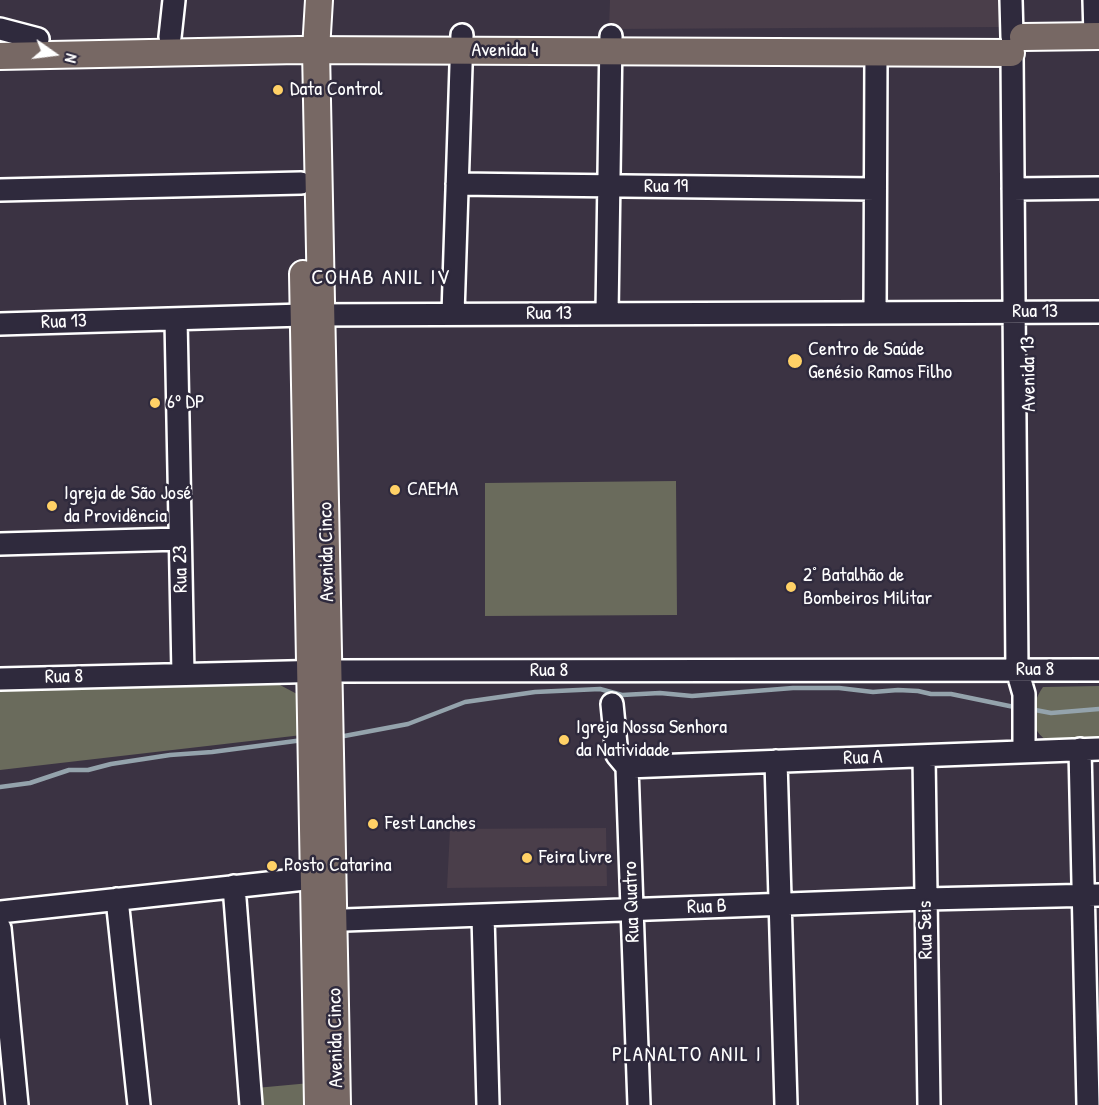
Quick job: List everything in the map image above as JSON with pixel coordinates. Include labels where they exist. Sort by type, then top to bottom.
[{"type":"main road","name":"Avenida Cinco","points":[[302,0],[307,42],[322,774],[324,921],[318,1105]]},
{"type":"main road","name":"Avenida Cinco","points":[[312,315],[301,183],[307,42],[319,0]]},
{"type":"main road","name":"Avenida 4","points":[[0,40],[170,37],[307,42],[1017,46]]},
{"type":"main road","name":"Avenida 4","points":[[659,44],[876,52],[1098,41]]},
{"type":"main road","name":"Avenida 4","points":[[0,57],[307,42]]},
{"type":"main road","name":"Avenida Cinco","points":[[322,774],[314,878],[324,921],[337,1105]]},
{"type":"street","points":[[170,37],[174,0]]},
{"type":"street","name":"Avenida 13","points":[[1011,0],[1017,46],[1020,188],[1024,752]]},
{"type":"street","points":[[1094,0],[1098,41]]},
{"type":"street","points":[[0,29],[38,39]]},
{"type":"street","points":[[453,314],[462,43]]},
{"type":"street","points":[[607,314],[611,43]]},
{"type":"street","points":[[874,313],[876,52]]},
{"type":"street","points":[[0,190],[301,183]]},
{"type":"street","name":"Rua 19","points":[[457,184],[875,189]]},
{"type":"street","points":[[1020,188],[1099,188]]},
{"type":"street","name":"Rua 13","points":[[0,324],[312,315],[1099,312]]},
{"type":"street","name":"Rua 23","points":[[176,319],[183,674]]},
{"type":"street","points":[[0,529],[0,544],[180,539]]},
{"type":"street","name":"Rua 8","points":[[0,679],[320,671],[1099,670]]},
{"type":"street","name":"Rua Quatro","points":[[612,704],[617,755],[627,766],[639,1105]]},
{"type":"street","points":[[1088,1105],[1091,896],[1090,749]]},
{"type":"street","name":"Rua A","points":[[627,766],[1090,749]]},
{"type":"street","name":"Rua Seis","points":[[924,756],[928,1105]]},
{"type":"street","points":[[776,761],[786,1105]]},
{"type":"street","points":[[0,912],[314,878]]},
{"type":"street","points":[[234,886],[251,1105]]},
{"type":"street","name":"Rua B","points":[[324,921],[926,899],[1091,896]]},
{"type":"street","points":[[117,899],[137,1105]]},
{"type":"street","points":[[483,915],[488,1105]]},
{"type":"street","points":[[0,928],[17,1105]]},
{"type":"shaded area","points":[[610,0],[1003,0],[1004,27],[609,29]]},
{"type":"shaded area","name":"Feira livre","points":[[606,828],[607,886],[447,888],[450,829]]},
{"type":"green space","points":[[676,481],[677,615],[485,616],[485,483]]},
{"type":"green space","points":[[280,685],[297,694],[300,701],[302,735],[0,770],[0,690]]},
{"type":"green space","points":[[1099,686],[1099,743],[1061,745],[1040,735],[1035,728],[1033,712],[1043,687]]},
{"type":"green space","points":[[310,1083],[310,1105],[257,1105],[256,1088]]},
{"type":"waterway","points":[[339,737],[408,724],[465,702],[535,692],[600,689],[622,695],[660,693],[692,696],[793,688],[839,688],[873,692],[898,690],[951,694],[1019,708]]},
{"type":"waterway","points":[[1030,709],[1051,713],[1099,709]]},
{"type":"waterway","points":[[0,787],[30,783],[69,770],[88,770],[170,755],[303,740]]},
{"type":"place","name":"Data Control","points":[[278,90]]},
{"type":"place","name":"Centro de Saúde Genésio Ramos Filho","points":[[795,361]]},
{"type":"place","name":"6º DP","points":[[155,403]]},
{"type":"place","name":"CAEMA","points":[[395,490]]},
{"type":"place","name":"Igreja de São José da Providência","points":[[52,506]]},
{"type":"place","name":"2° Batalhão de Bombeiros Militar","points":[[791,587]]},
{"type":"place","name":"Igreja Nossa Senhora da Natividade","points":[[564,740]]},
{"type":"place","name":"Fest Lanches","points":[[373,824]]},
{"type":"place","name":"Feira livre","points":[[527,858]]},
{"type":"place","name":"Posto Catarina","points":[[272,866]]},
{"type":"district","name":"COHAB ANIL IV","points":[[381,278]]},
{"type":"district","name":"PLANALTO ANIL I","points":[[687,1055]]}]
